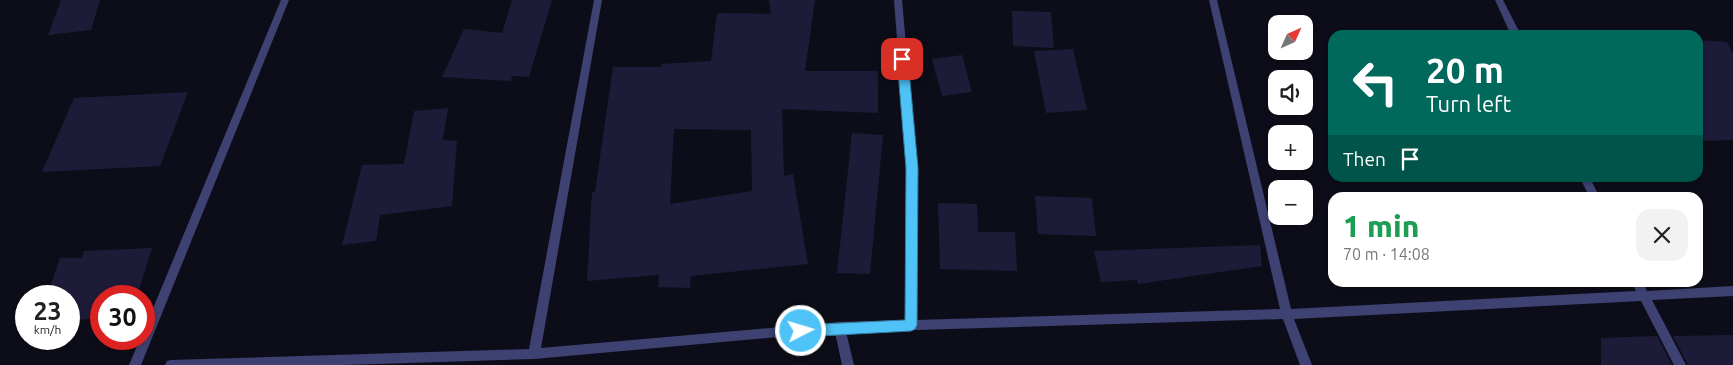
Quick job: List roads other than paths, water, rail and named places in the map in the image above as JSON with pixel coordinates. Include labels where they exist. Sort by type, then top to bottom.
[{"type":"street","points":[[135,365],[285,0]]},
{"type":"street","points":[[534,354],[598,0]]},
{"type":"street","points":[[898,0],[912,168],[911,325]]},
{"type":"street","points":[[1213,0],[1287,314],[1306,365]]},
{"type":"street","points":[[1499,0],[1514,30]]},
{"type":"street","points":[[1639,287],[1680,365]]},
{"type":"street","points":[[171,365],[534,354],[839,328],[1287,314],[1733,291]]},
{"type":"street","points":[[839,328],[848,365]]}]
